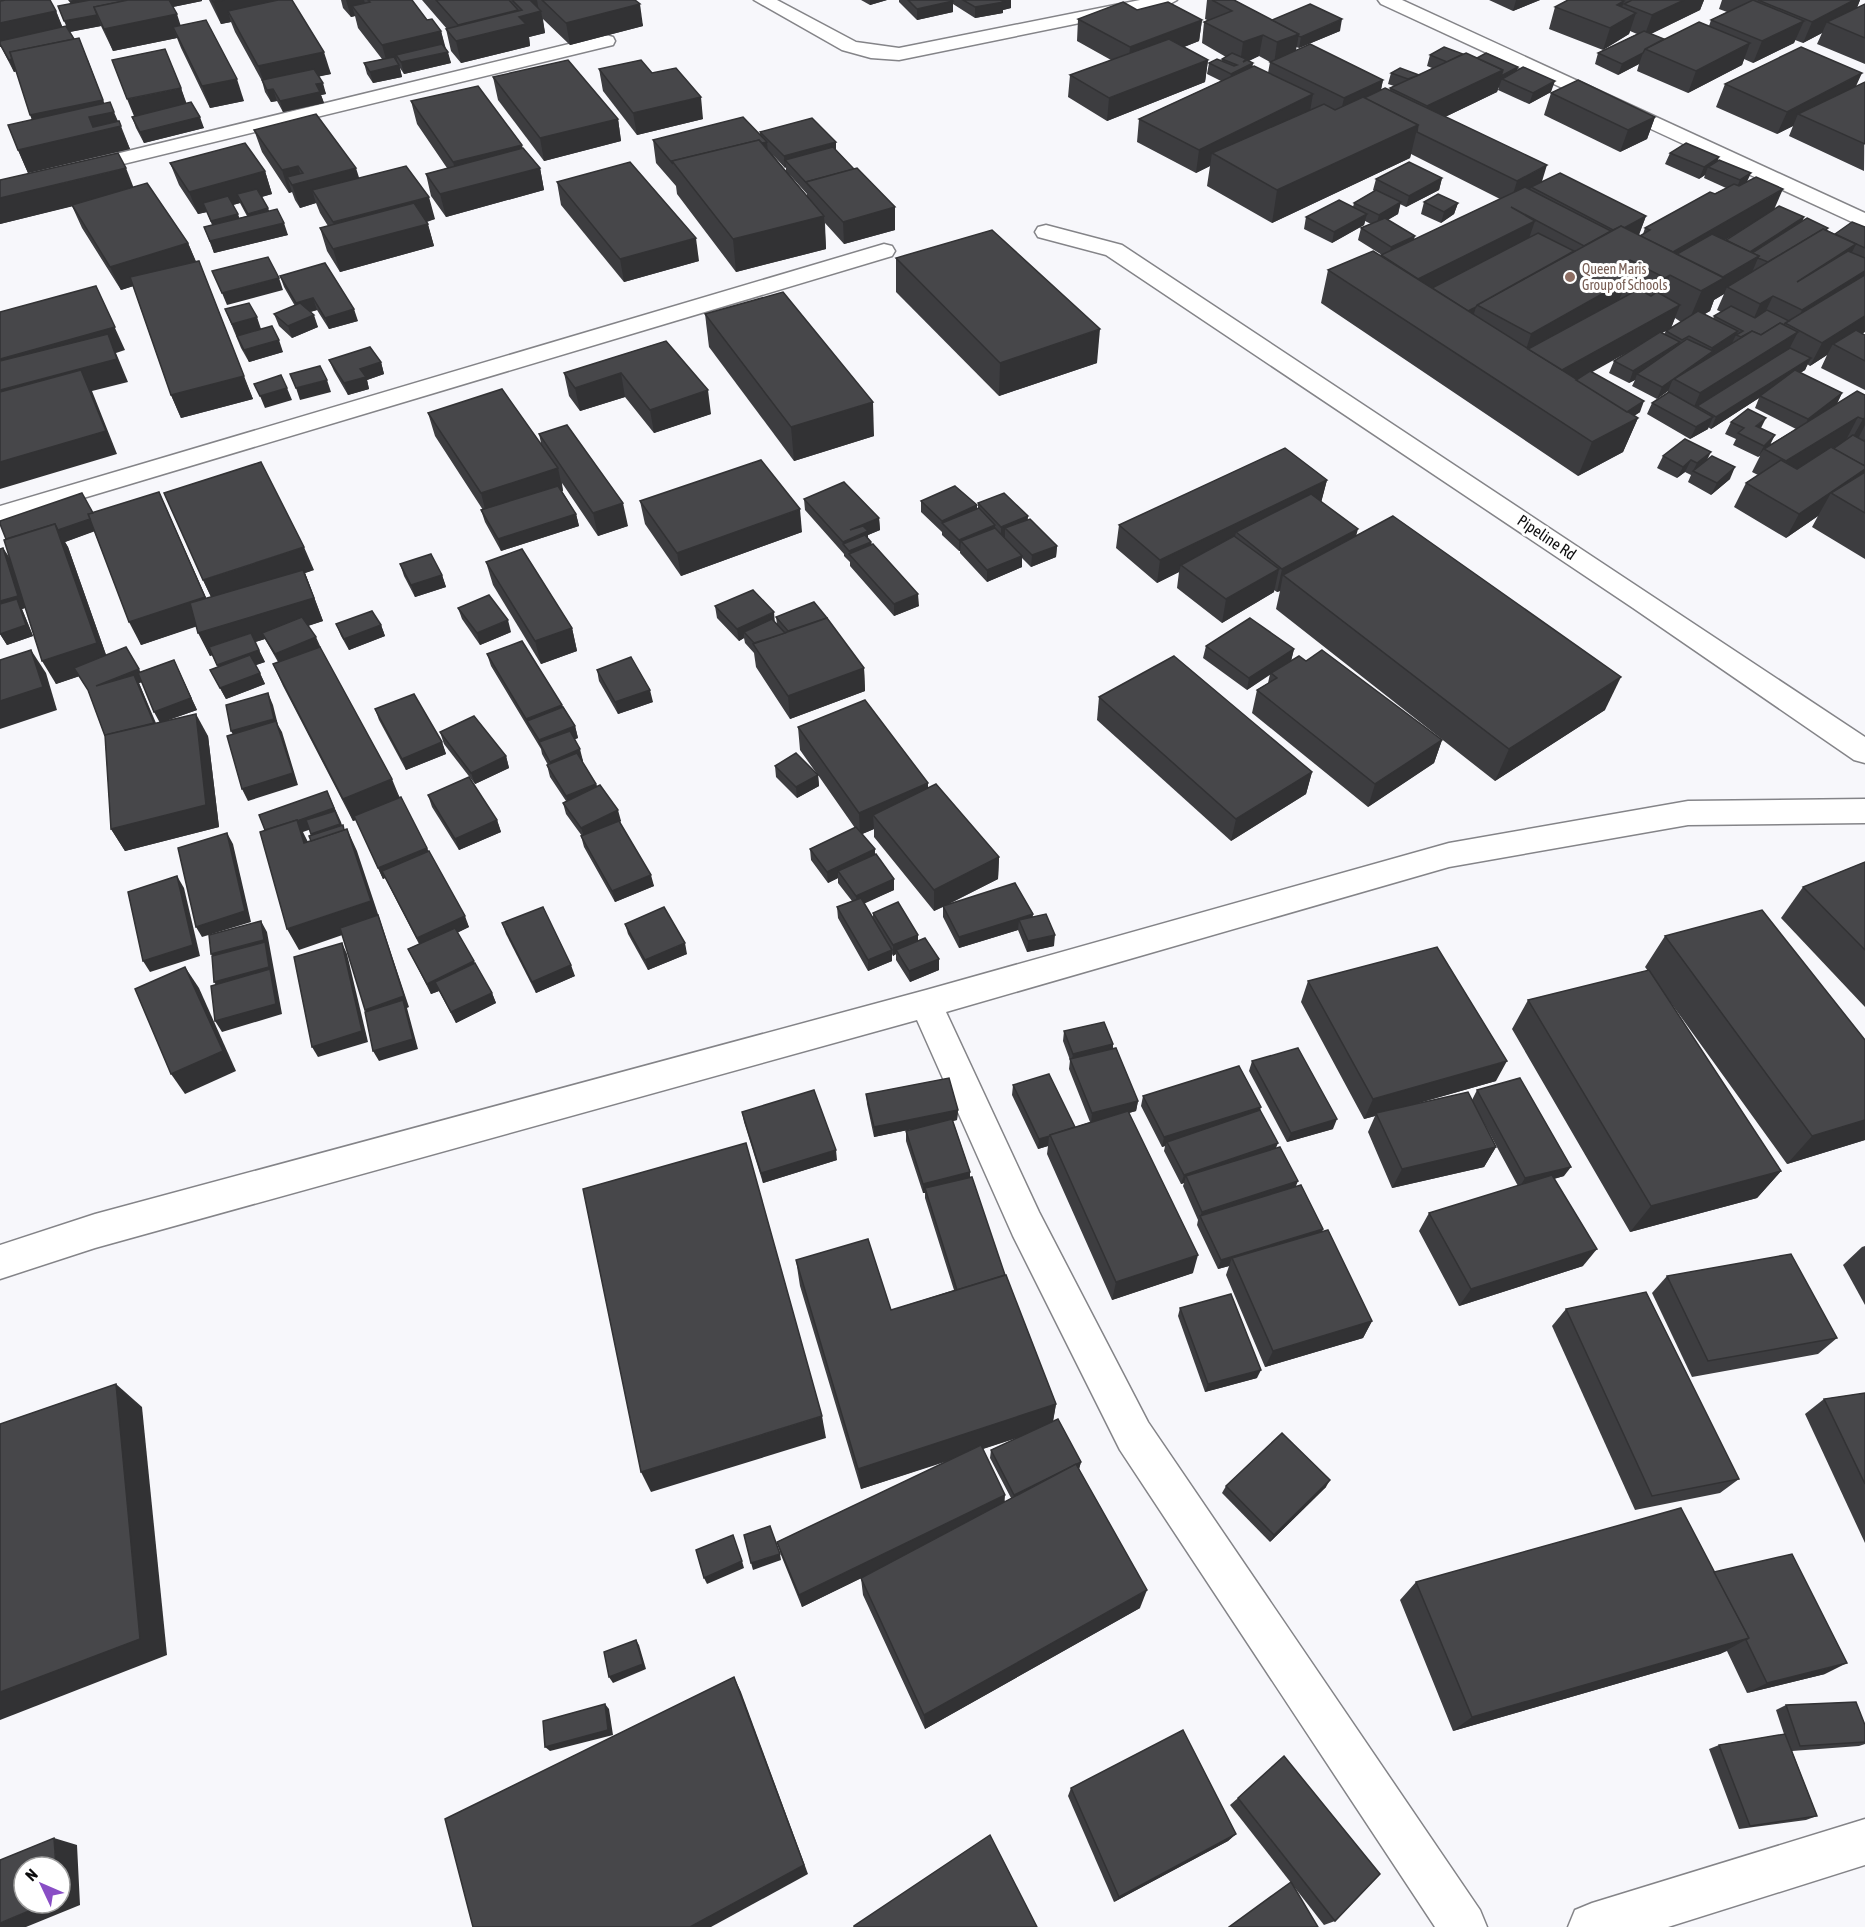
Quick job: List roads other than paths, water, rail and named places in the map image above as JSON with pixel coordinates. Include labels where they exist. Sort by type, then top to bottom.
[{"type":"street","points":[[763,0],[849,46],[871,52],[899,54],[1168,0]]},
{"type":"street","points":[[1387,0],[1865,221]]},
{"type":"street","points":[[0,188],[606,41]]},
{"type":"street","name":"Pipeline Rd","points":[[1046,232],[1114,250],[1865,752]]},
{"type":"street","points":[[0,515],[884,251]]},
{"type":"street","points":[[0,1262],[95,1231],[926,1004],[1449,855],[1688,813],[1865,811]]},
{"type":"street","points":[[926,1004],[1026,1224],[1134,1436],[1463,1927]]},
{"type":"street","points":[[1592,1927],[1865,1842]]},
{"type":"place","name":"Queen Maris Group of Schools","points":[[1570,277]]}]
